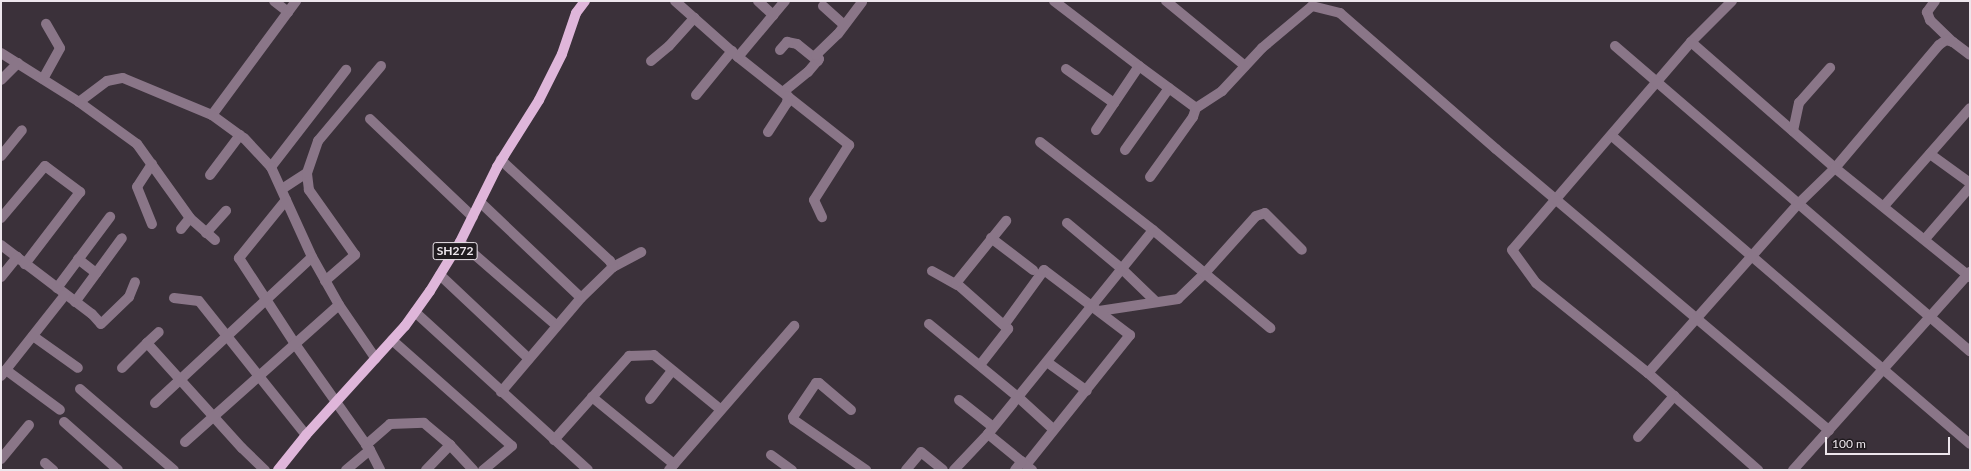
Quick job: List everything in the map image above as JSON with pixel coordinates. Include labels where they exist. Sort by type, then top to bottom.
[{"type":"main road","name":"SH272","points":[[278,470],[306,435],[392,340],[415,312],[440,274],[460,242],[501,160],[539,100],[562,54],[576,13],[585,1]]},
{"type":"street","points":[[274,1],[288,12]]},
{"type":"street","points":[[212,115],[296,1]]},
{"type":"street","points":[[675,1],[735,54],[849,145],[814,200],[822,217]]},
{"type":"street","points":[[758,1],[773,15]]},
{"type":"street","points":[[696,95],[785,1]]},
{"type":"street","points":[[1054,1],[1196,108]]},
{"type":"street","points":[[1166,1],[1179,4],[1245,66]]},
{"type":"street","points":[[1732,1],[1691,42],[1612,136],[1512,250],[1536,283],[1648,373],[1758,470]]},
{"type":"street","points":[[1935,1],[1927,12],[1930,20],[1970,56]]},
{"type":"street","points":[[818,61],[816,55],[844,25],[862,2]]},
{"type":"street","points":[[823,6],[844,25]]},
{"type":"street","points":[[1150,177],[1192,117],[1196,108],[1222,91],[1262,48],[1312,6],[1340,13],[1496,149],[1557,198],[1829,430]]},
{"type":"street","points":[[651,61],[669,46],[694,18]]},
{"type":"street","points":[[43,79],[60,48],[46,24]]},
{"type":"street","points":[[1648,373],[1698,318],[1750,256],[1798,204],[1835,168],[1939,45],[1946,40],[1953,42]]},
{"type":"street","points":[[780,50],[787,42],[797,44],[818,61]]},
{"type":"street","points":[[1691,42],[1835,168],[1969,274],[1793,470]]},
{"type":"street","points":[[1615,46],[1656,83],[1970,351]]},
{"type":"street","points":[[1,53],[80,102],[137,144],[190,218],[215,240]]},
{"type":"street","points":[[785,94],[818,61]]},
{"type":"street","points":[[1,80],[18,63]]},
{"type":"street","points":[[325,281],[355,255],[310,190],[307,173],[318,141],[381,66]]},
{"type":"street","points":[[1096,130],[1139,66]]},
{"type":"street","points":[[1793,131],[1799,103],[1830,68]]},
{"type":"street","points":[[1066,69],[1114,103]]},
{"type":"street","points":[[271,166],[346,70]]},
{"type":"street","points":[[80,102],[107,81],[123,78],[212,115],[240,135],[271,166],[312,257],[325,281],[339,305],[376,359]]},
{"type":"street","points":[[1125,150],[1169,88]]},
{"type":"street","points":[[768,132],[787,103],[785,94]]},
{"type":"street","points":[[1884,206],[1970,108]]},
{"type":"street","points":[[370,119],[473,217]]},
{"type":"street","points":[[1,156],[22,130]]},
{"type":"street","points":[[210,175],[240,135]]},
{"type":"street","points":[[1612,136],[1882,370],[1970,444]]},
{"type":"street","points":[[1040,142],[1153,230],[1270,328]]},
{"type":"street","points":[[1930,154],[1970,183]]},
{"type":"street","points":[[501,160],[610,261],[613,267]]},
{"type":"street","points":[[152,164],[137,187],[152,224]]},
{"type":"street","points":[[1,218],[45,166],[80,192],[25,264]]},
{"type":"street","points":[[282,189],[307,173]]},
{"type":"street","points":[[1925,239],[1970,187]]},
{"type":"street","points":[[286,200],[239,258],[268,300],[295,344],[368,447],[380,470]]},
{"type":"street","points":[[480,202],[581,298]]},
{"type":"street","points":[[206,233],[226,211]]},
{"type":"street","points":[[1096,309],[1178,299],[1205,273],[1256,216],[1260,214],[1265,214],[1302,250]]},
{"type":"street","points":[[57,288],[110,217]]},
{"type":"street","points":[[181,229],[190,218]]},
{"type":"street","points":[[957,285],[956,279],[1006,221]]},
{"type":"street","points":[[1067,223],[1122,269],[1156,302]]},
{"type":"street","points":[[954,470],[990,431],[1047,362],[1096,309],[1122,269],[1153,230]]},
{"type":"street","points":[[75,302],[122,238]]},
{"type":"street","points":[[991,238],[1033,270]]},
{"type":"street","points":[[460,242],[557,326]]},
{"type":"street","points":[[1,245],[65,294],[101,324],[129,297],[135,282]]},
{"type":"street","points":[[501,392],[581,298],[613,267],[641,252]]},
{"type":"street","points":[[1,277],[17,257]]},
{"type":"street","points":[[155,403],[268,300],[312,257]]},
{"type":"street","points":[[78,259],[96,273]]},
{"type":"street","points":[[1004,325],[1044,270],[1130,337],[1053,429],[1027,465],[1015,470]]},
{"type":"street","points":[[932,271],[957,285],[1008,329],[980,365]]},
{"type":"street","points":[[440,274],[529,359]]},
{"type":"street","points":[[60,410],[3,373],[65,294]]},
{"type":"street","points":[[174,298],[199,300],[306,435]]},
{"type":"street","points":[[185,442],[215,417],[339,305]]},
{"type":"street","points":[[415,312],[586,469]]},
{"type":"street","points":[[929,324],[1018,397],[1053,429]]},
{"type":"street","points":[[592,397],[672,467],[720,409],[794,326]]},
{"type":"street","points":[[122,368],[159,332]]},
{"type":"street","points":[[33,336],[78,368]]},
{"type":"street","points":[[392,340],[512,446],[483,470]]},
{"type":"street","points":[[147,343],[180,381],[265,470]]},
{"type":"street","points":[[554,440],[629,356],[654,355],[720,409]]},
{"type":"street","points":[[1047,362],[1086,391]]},
{"type":"street","points":[[650,399],[672,371]]},
{"type":"street","points":[[851,410],[819,383],[816,384],[793,417],[794,420],[866,470]]},
{"type":"street","points":[[80,389],[174,470]]},
{"type":"street","points":[[1638,437],[1674,396]]},
{"type":"street","points":[[959,400],[1027,465]]},
{"type":"street","points":[[64,422],[118,470]]},
{"type":"street","points":[[346,470],[390,424],[424,423],[450,445],[473,470]]},
{"type":"street","points":[[1,459],[29,425]]},
{"type":"street","points":[[426,470],[450,445]]},
{"type":"street","points":[[906,470],[921,452],[943,470]]},
{"type":"street","points":[[771,455],[792,470]]},
{"type":"street","points":[[45,463],[53,470]]}]
